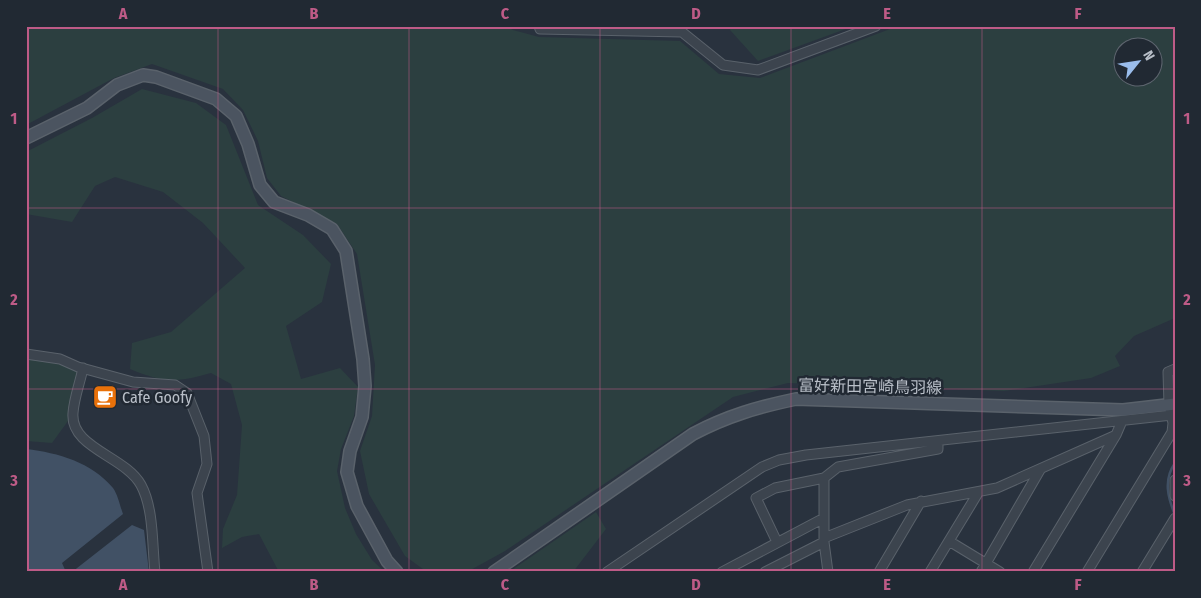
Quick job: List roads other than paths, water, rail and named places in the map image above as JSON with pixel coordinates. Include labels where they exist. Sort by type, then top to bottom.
[{"type":"main road","points":[[26,138],[87,108],[117,85],[142,75],[156,77],[216,99],[236,116],[248,144],[260,185],[274,202],[308,215],[332,229],[346,251],[363,359],[365,386],[362,417],[350,451],[347,472],[357,506],[387,561],[398,572]]},
{"type":"main road","name":"富好新田宮崎鳥羽線","points":[[494,572],[693,434],[722,418],[752,408],[796,399],[1123,410],[1172,408]]},
{"type":"street","points":[[539,26],[540,29],[682,32],[723,65],[758,70],[811,52],[876,26]]},
{"type":"street","points":[[26,354],[60,359],[83,368],[133,382],[175,385],[187,394],[204,436],[207,464],[197,493],[208,572]]},
{"type":"street","points":[[83,368],[73,415],[77,431],[84,440],[129,468],[141,486],[147,505],[155,572]]},
{"type":"street","points":[[1087,572],[1172,432],[1172,408],[1168,372],[1175,369]]},
{"type":"street","points":[[607,572],[732,486],[770,463],[806,455],[1122,421],[1172,408]]},
{"type":"street","points":[[1033,572],[1116,435],[1122,421]]},
{"type":"street","points":[[765,572],[824,540],[921,501],[978,493],[997,488],[1116,435]]},
{"type":"street","points":[[777,542],[756,498],[775,488],[824,478],[838,467],[938,448],[938,442]]},
{"type":"street","points":[[981,572],[1040,469]]},
{"type":"street","points":[[824,478],[824,540],[828,572]]},
{"type":"street","points":[[1175,480],[1175,496]]},
{"type":"street","points":[[930,572],[978,493]]},
{"type":"street","points":[[879,572],[921,501]]},
{"type":"street","points":[[722,572],[824,518]]},
{"type":"street","points":[[1142,572],[1174,519]]},
{"type":"street","points":[[949,540],[1000,572]]},
{"type":"water","points":[[26,449],[62,456],[85,465],[113,488],[119,501],[123,514],[62,563],[66,572],[26,572]]},
{"type":"water","points":[[132,525],[144,530],[149,572],[72,572]]},
{"type":"waterway","points":[[1175,463],[1171,469],[1168,482],[1170,502],[1175,515]]},
{"type":"place","name":"Cafe Goofy","points":[[105,397]]}]
